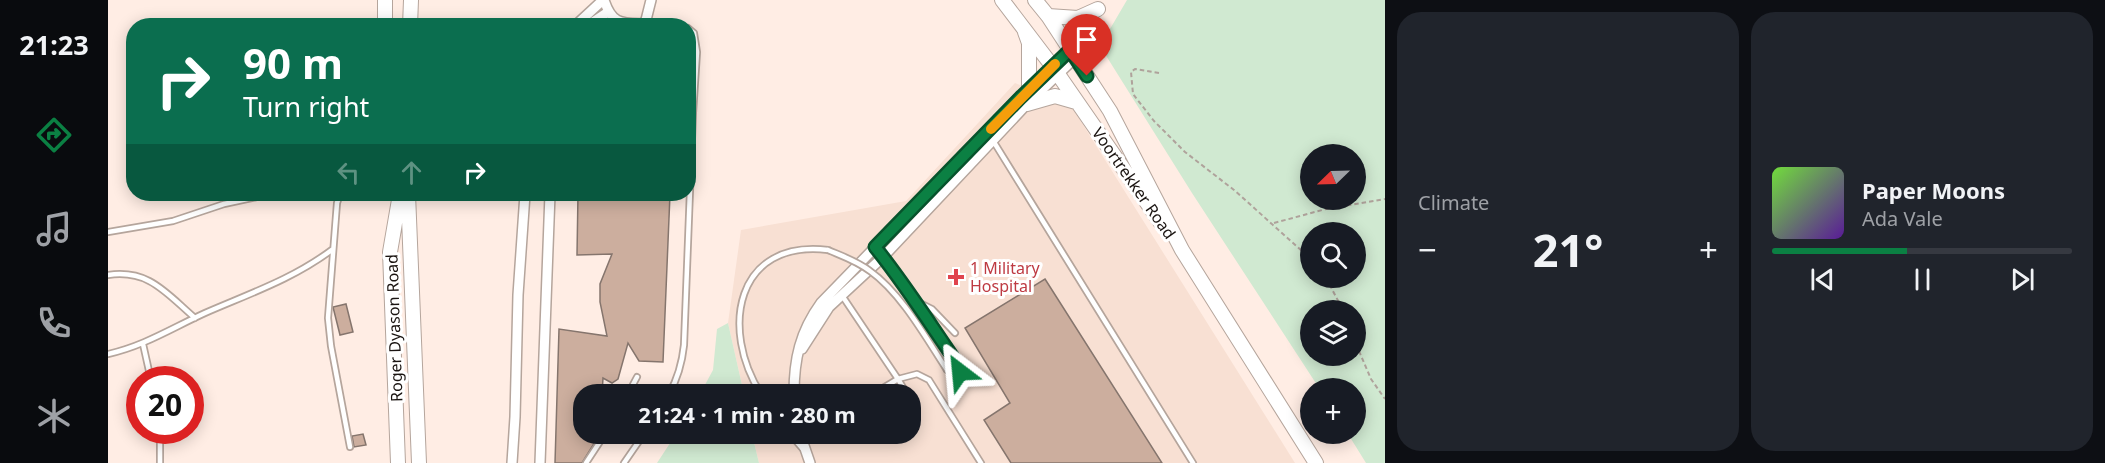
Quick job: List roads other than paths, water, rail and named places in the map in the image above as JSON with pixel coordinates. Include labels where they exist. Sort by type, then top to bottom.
[{"type":"street","points":[[385,0],[385,18]]},
{"type":"street","points":[[410,18],[411,0]]},
{"type":"street","points":[[584,18],[604,0],[608,12],[614,18]]},
{"type":"street","points":[[646,18],[651,0]]},
{"type":"street","name":"Voortrekker Road","points":[[1002,0],[1118,159],[1150,209],[1182,250]]},
{"type":"street","name":"Voortrekker Road","points":[[1035,0],[1074,52],[1110,111],[1182,250],[1316,463]]},
{"type":"street","points":[[1048,16],[1078,18],[1100,6]]},
{"type":"street","points":[[599,18],[608,12]]},
{"type":"street","points":[[1023,26],[1029,43],[1029,89]]},
{"type":"street","points":[[838,291],[875,247],[1027,104],[1074,52]]},
{"type":"street","points":[[795,384],[800,342],[807,325],[821,303],[883,257],[990,137],[1029,89],[1055,71]]},
{"type":"street","points":[[1027,104],[1055,96],[1076,102]]},
{"type":"street","name":"Roger Dyason Road","points":[[398,463],[390,252],[399,201]]},
{"type":"street","name":"Roger Dyason Road","points":[[408,201],[420,463]]},
{"type":"street","points":[[512,463],[518,295],[525,201]]},
{"type":"street","points":[[540,463],[550,201]]},
{"type":"street","points":[[803,444],[810,463]]},
{"type":"lane","points":[[1074,52],[1100,6]]},
{"type":"lane","points":[[696,46],[696,67]]},
{"type":"lane","points":[[990,137],[1193,463]]},
{"type":"lane","points":[[108,232],[173,221],[238,201]]},
{"type":"lane","points":[[338,201],[328,306],[329,332],[350,447]]},
{"type":"lane","points":[[674,384],[679,375],[684,345],[690,201]]},
{"type":"lane","points":[[756,384],[745,360],[741,341],[741,306],[744,293],[768,260],[803,248],[828,250],[860,264],[877,276],[901,303],[947,370],[955,375],[960,372],[957,363],[915,301],[875,247]]},
{"type":"lane","points":[[108,354],[143,344],[195,318],[295,274],[333,249]]},
{"type":"lane","points":[[108,275],[131,273],[146,278],[195,318]]},
{"type":"lane","points":[[838,291],[901,384]]},
{"type":"lane","points":[[915,301],[932,309],[955,333]]},
{"type":"lane","points":[[143,344],[148,366]]},
{"type":"lane","points":[[890,384],[898,379],[917,374],[929,380],[981,463]]},
{"type":"lane","points":[[633,384],[637,377]]},
{"type":"lane","points":[[160,444],[160,463]]},
{"type":"lane","points":[[586,463],[598,444]]},
{"type":"lane","points":[[624,463],[637,444]]},
{"type":"lane","points":[[798,444],[805,452]]},
{"type":"place","name":"1 Military Hospital","points":[[956,277]]}]
